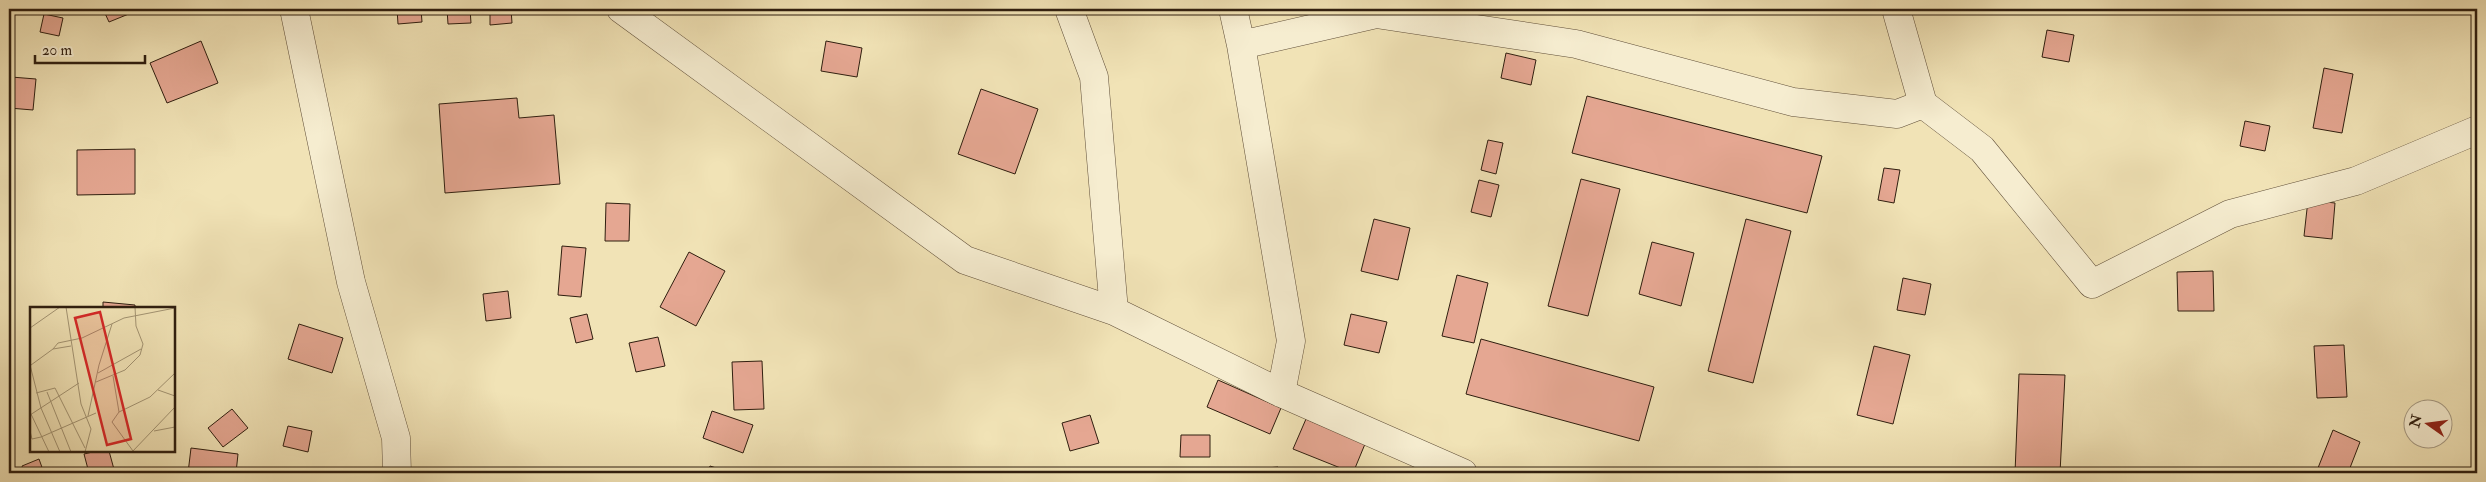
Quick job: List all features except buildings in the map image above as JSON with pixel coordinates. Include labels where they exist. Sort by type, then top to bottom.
[{"type":"street","points":[[294,9],[351,282],[396,438],[397,473]]},
{"type":"street","points":[[621,9],[965,260],[1114,311],[1281,392],[1463,473]]},
{"type":"street","points":[[1069,9],[1094,77],[1114,311]]},
{"type":"street","points":[[1233,9],[1241,45],[1291,341],[1281,392]]},
{"type":"street","points":[[1896,9],[1923,104],[1982,149],[2092,284],[2230,214],[2356,182],[2477,130]]},
{"type":"street","points":[[1241,45],[1376,14],[1576,44],[1793,102],[1897,114],[1923,104]]}]
